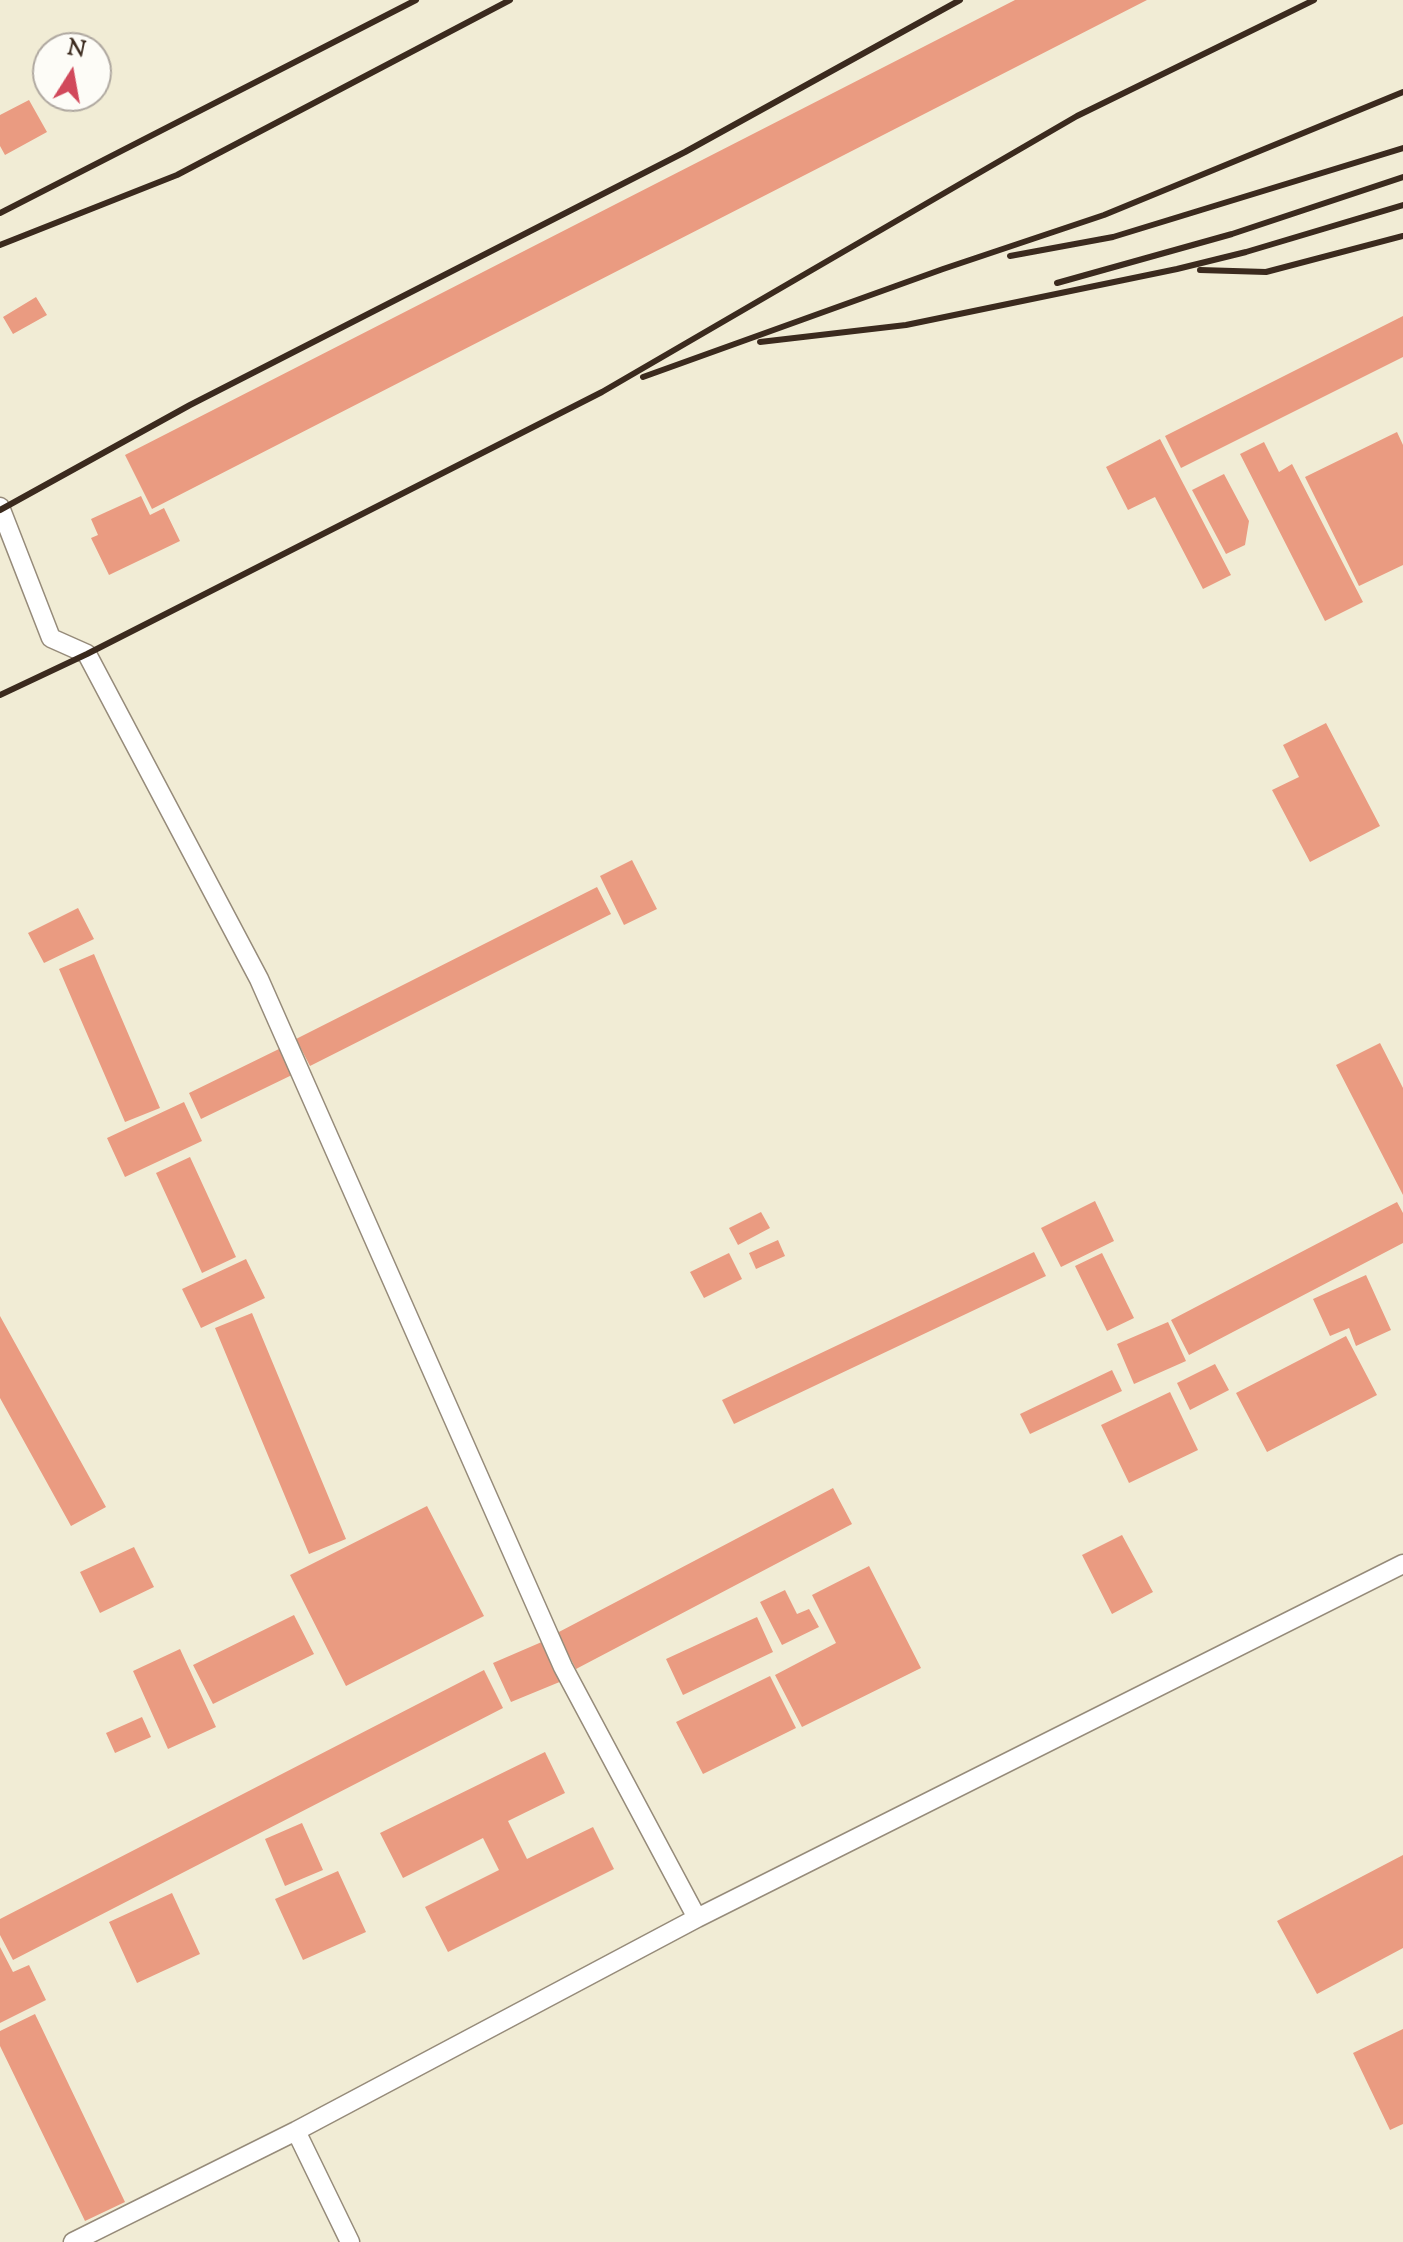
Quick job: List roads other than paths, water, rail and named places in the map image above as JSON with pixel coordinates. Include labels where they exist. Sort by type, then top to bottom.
[{"type":"lane","points":[[0,507],[51,638],[87,654],[259,979],[563,1667],[697,1918]]},
{"type":"lane","points":[[73,2242],[296,2131],[697,1918],[1403,1564]]},
{"type":"lane","points":[[296,2131],[350,2242]]},
{"type":"railway","points":[[0,213],[416,0]]},
{"type":"railway","points":[[0,245],[177,175],[510,0]]},
{"type":"railway","points":[[0,510],[190,405],[685,152],[960,0]]},
{"type":"railway","points":[[0,695],[87,654],[602,392],[1077,116],[1314,0]]},
{"type":"railway","points":[[643,377],[943,269],[1104,215],[1403,92]]},
{"type":"railway","points":[[1010,256],[1113,237],[1403,148]]},
{"type":"railway","points":[[1057,283],[1232,234],[1403,177]]},
{"type":"railway","points":[[760,342],[906,325],[1177,269],[1246,252],[1403,205]]},
{"type":"railway","points":[[1200,270],[1266,272],[1403,236]]}]
